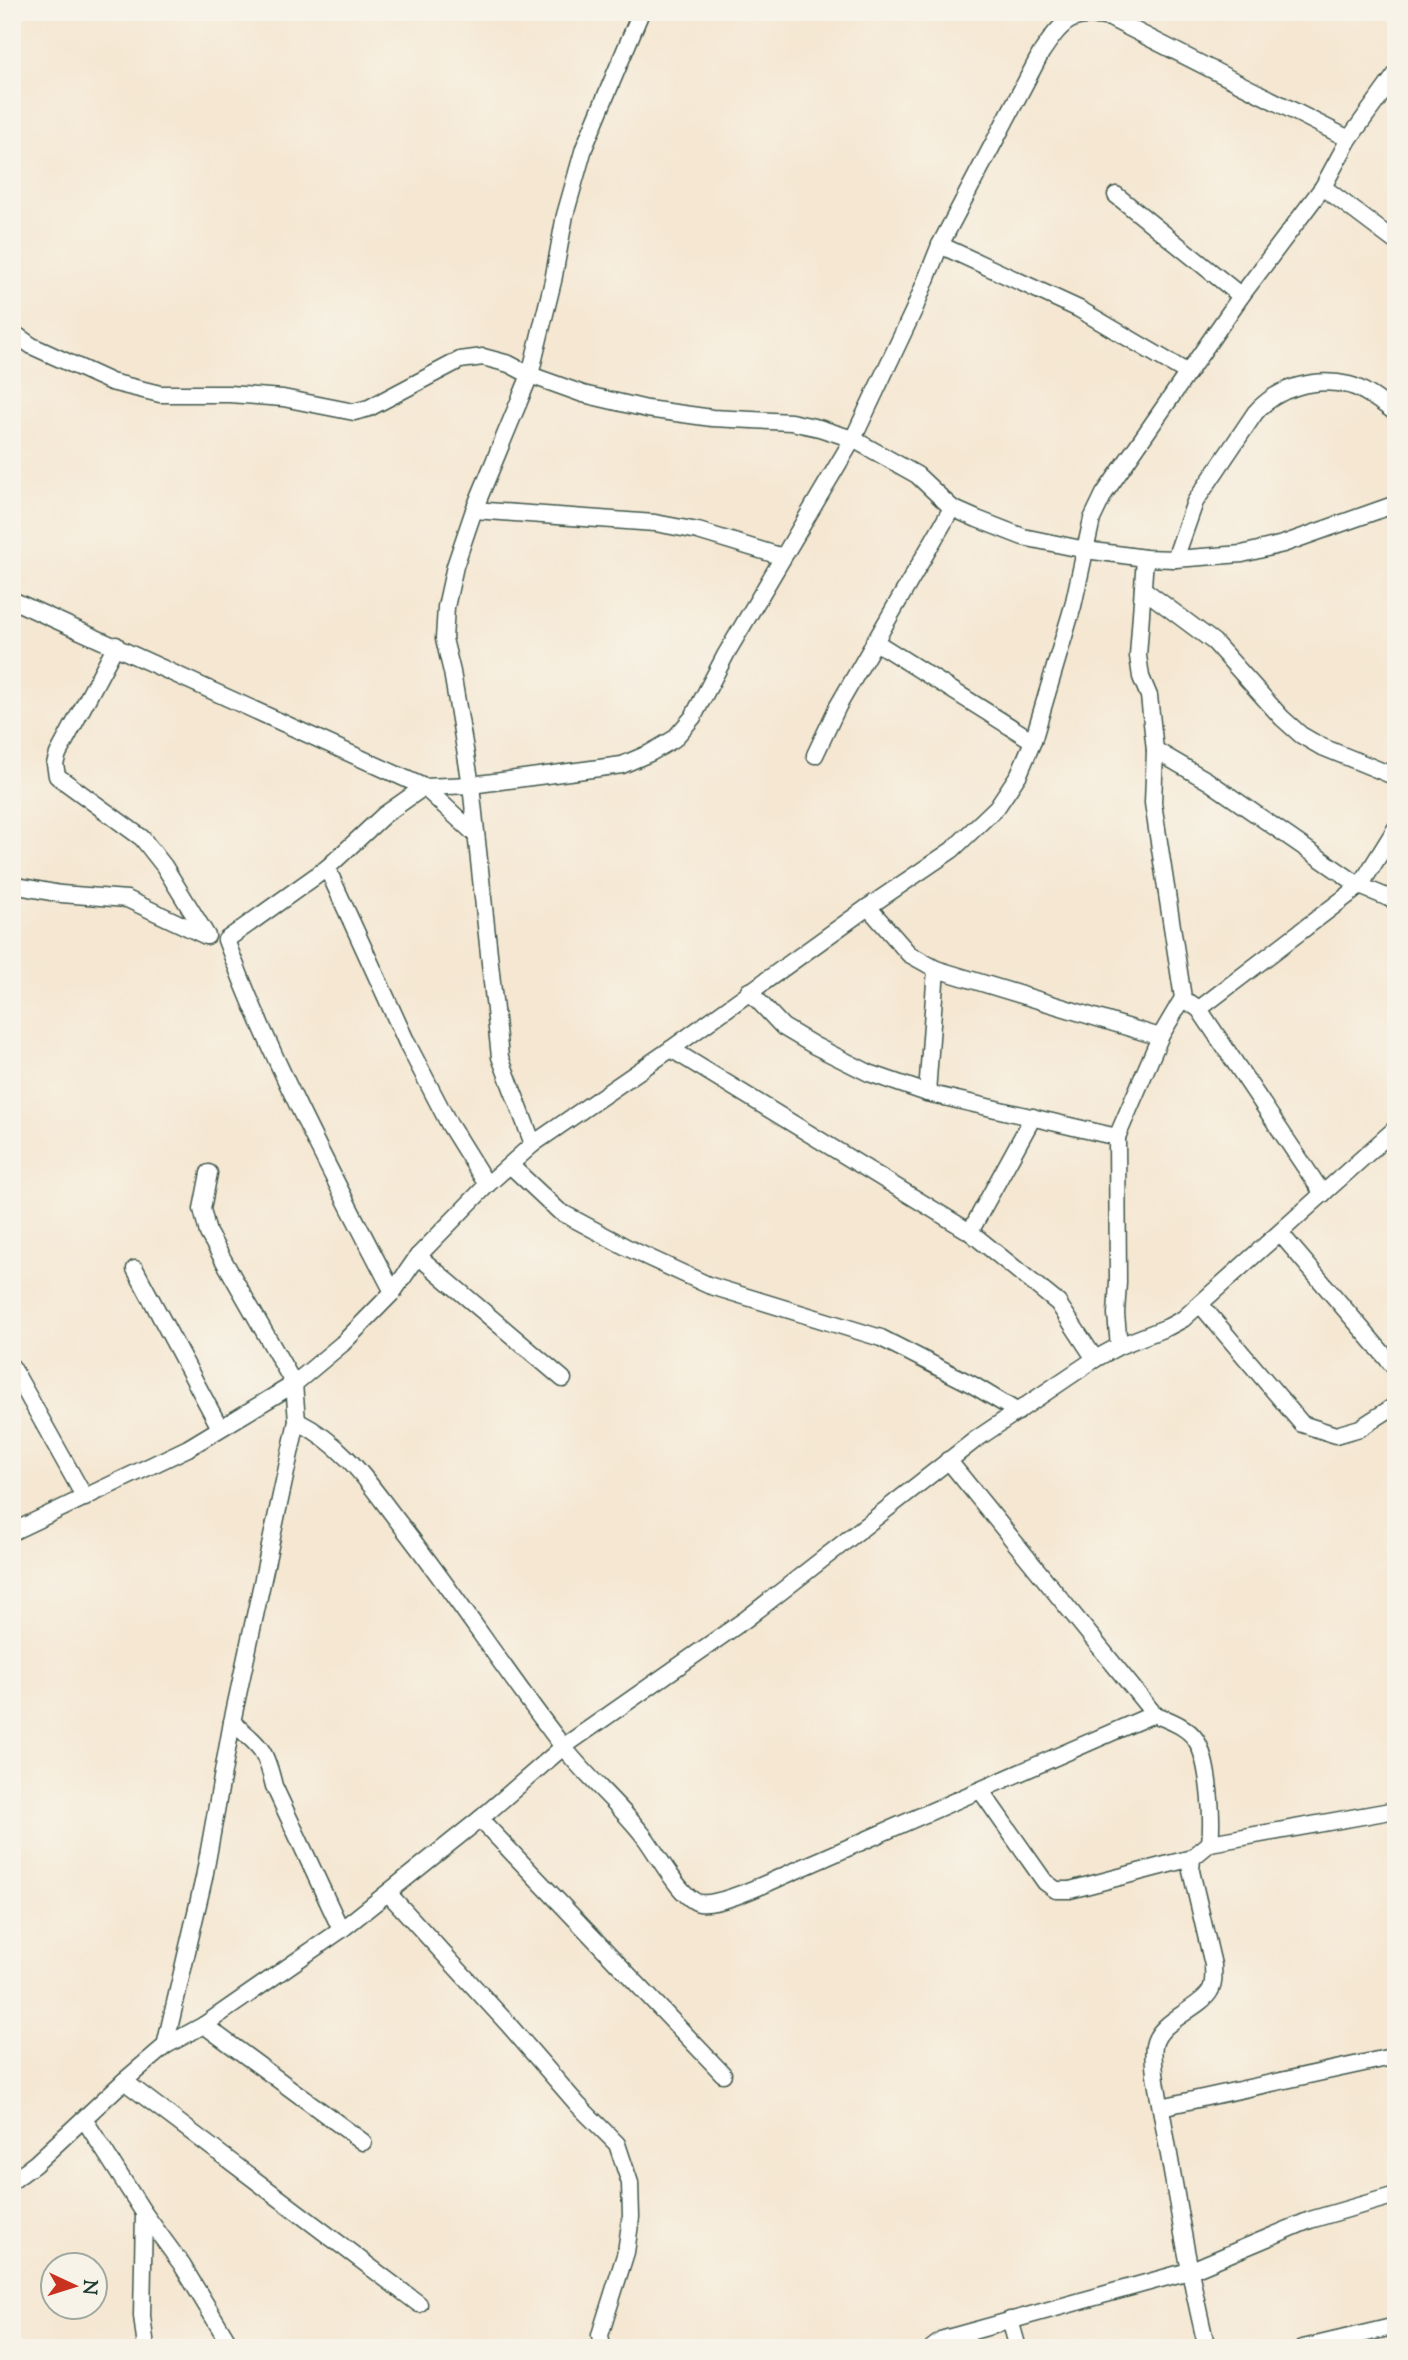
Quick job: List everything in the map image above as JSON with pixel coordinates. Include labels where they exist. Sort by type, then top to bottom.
[{"type":"street","points":[[533,1144],[500,1056],[471,785],[444,639],[446,607],[455,566],[474,510],[530,375],[553,281],[565,215],[584,148],[641,12]]},
{"type":"street","points":[[12,885],[61,894],[127,899],[207,936],[226,940],[327,868],[384,815],[424,787],[471,785],[621,765],[674,739],[693,717],[853,439],[914,310],[940,245],[1041,53],[1056,31],[1072,17],[1091,14],[1110,18],[1349,139]]},
{"type":"street","points":[[12,1532],[188,1448],[294,1384],[342,1344],[393,1292],[418,1255],[487,1185],[533,1144],[952,850],[997,807],[1018,774],[1032,741],[1073,606],[1092,519],[1104,494],[1241,296],[1323,187],[1349,139],[1396,74]]},
{"type":"street","points":[[1323,187],[1396,242]]},
{"type":"street","points":[[1116,195],[1241,296]]},
{"type":"street","points":[[940,245],[1079,309],[1188,373]]},
{"type":"street","points":[[12,332],[32,346],[111,382],[160,394],[229,394],[283,398],[354,412],[369,408],[460,360],[483,357],[509,364],[530,375],[583,394],[647,409],[712,418],[791,422],[819,428],[853,439],[917,475],[952,508],[1023,537],[1086,550],[1145,558],[1174,559],[1242,554],[1283,544],[1396,504]]},
{"type":"street","points":[[1174,559],[1195,502],[1255,413],[1275,394],[1295,387],[1324,383],[1351,386],[1396,413]]},
{"type":"street","points":[[815,755],[874,641],[952,508]]},
{"type":"street","points":[[474,510],[655,523],[698,531],[783,557]]},
{"type":"street","points":[[1119,1346],[1116,1314],[1117,1137],[1160,1037],[1182,998],[1153,803],[1154,750],[1149,696],[1141,677],[1138,656],[1145,558]]},
{"type":"street","points":[[1143,589],[1214,642],[1282,718],[1301,735],[1320,746],[1396,777]]},
{"type":"street","points":[[13,601],[116,645],[424,787],[475,834]]},
{"type":"street","points":[[874,641],[1032,741]]},
{"type":"street","points":[[116,645],[58,754],[55,764],[57,776],[142,838],[164,866],[207,936]]},
{"type":"street","points":[[1154,750],[1208,781],[1360,886],[1396,901]]},
{"type":"street","points":[[1199,1009],[1360,886],[1396,828]]},
{"type":"street","points":[[327,868],[407,1042],[450,1124],[487,1185]]},
{"type":"street","points":[[868,907],[909,954],[936,969],[1160,1037]]},
{"type":"street","points":[[226,940],[244,989],[311,1133],[393,1292]]},
{"type":"street","points":[[927,1093],[936,969]]},
{"type":"street","points":[[748,991],[783,1027],[869,1073],[927,1093],[1117,1137]]},
{"type":"street","points":[[1182,998],[1199,1009],[1323,1194]]},
{"type":"street","points":[[671,1049],[970,1231],[1058,1303],[1095,1359]]},
{"type":"street","points":[[970,1231],[1033,1117]]},
{"type":"street","points":[[12,2181],[35,2164],[165,2046],[204,2025],[341,1930],[480,1819],[563,1747],[746,1619],[948,1460],[1095,1359],[1183,1319],[1396,1128]]},
{"type":"street","points":[[510,1165],[559,1211],[628,1248],[708,1285],[881,1338],[973,1385],[1018,1412]]},
{"type":"street","points":[[165,2046],[204,1878],[232,1722],[297,1421],[294,1384],[208,1233],[202,1209],[209,1173]]},
{"type":"street","points":[[1280,1233],[1396,1369]]},
{"type":"street","points":[[418,1255],[563,1379]]},
{"type":"street","points":[[135,1269],[220,1428]]},
{"type":"street","points":[[1200,1304],[1302,1424],[1336,1435],[1360,1428],[1396,1405]]},
{"type":"street","points":[[12,1367],[85,1498]]},
{"type":"street","points":[[297,1421],[337,1446],[352,1462],[427,1558],[563,1747],[625,1812],[686,1896],[700,1903],[722,1900],[781,1877],[1154,1714]]},
{"type":"street","points":[[948,1460],[1154,1714],[1181,1727],[1195,1738],[1202,1753],[1212,1822],[1210,1843]]},
{"type":"street","points":[[232,1722],[261,1746],[274,1786],[341,1930]]},
{"type":"street","points":[[981,1791],[1045,1882],[1056,1890],[1070,1889],[1192,1858],[1210,1843],[1396,1810]]},
{"type":"street","points":[[480,1819],[723,2074]]},
{"type":"street","points":[[1192,1858],[1191,1871],[1214,1979],[1210,1992],[1160,2031],[1154,2046],[1161,2107],[1189,2271],[1207,2348]]},
{"type":"street","points":[[388,1893],[578,2105],[617,2144],[630,2183],[631,2217],[626,2252],[600,2335],[602,2348]]},
{"type":"street","points":[[204,2025],[363,2142]]},
{"type":"street","points":[[1161,2107],[1396,2056]]},
{"type":"street","points":[[124,2081],[419,2304]]},
{"type":"street","points":[[84,2119],[144,2213],[183,2265],[232,2348]]},
{"type":"street","points":[[932,2348],[944,2339],[1189,2271],[1310,2220],[1396,2195]]},
{"type":"street","points":[[144,2213],[142,2316],[146,2348]]},
{"type":"street","points":[[1010,2320],[1018,2348]]},
{"type":"street","points":[[1303,2348],[1396,2326]]}]
